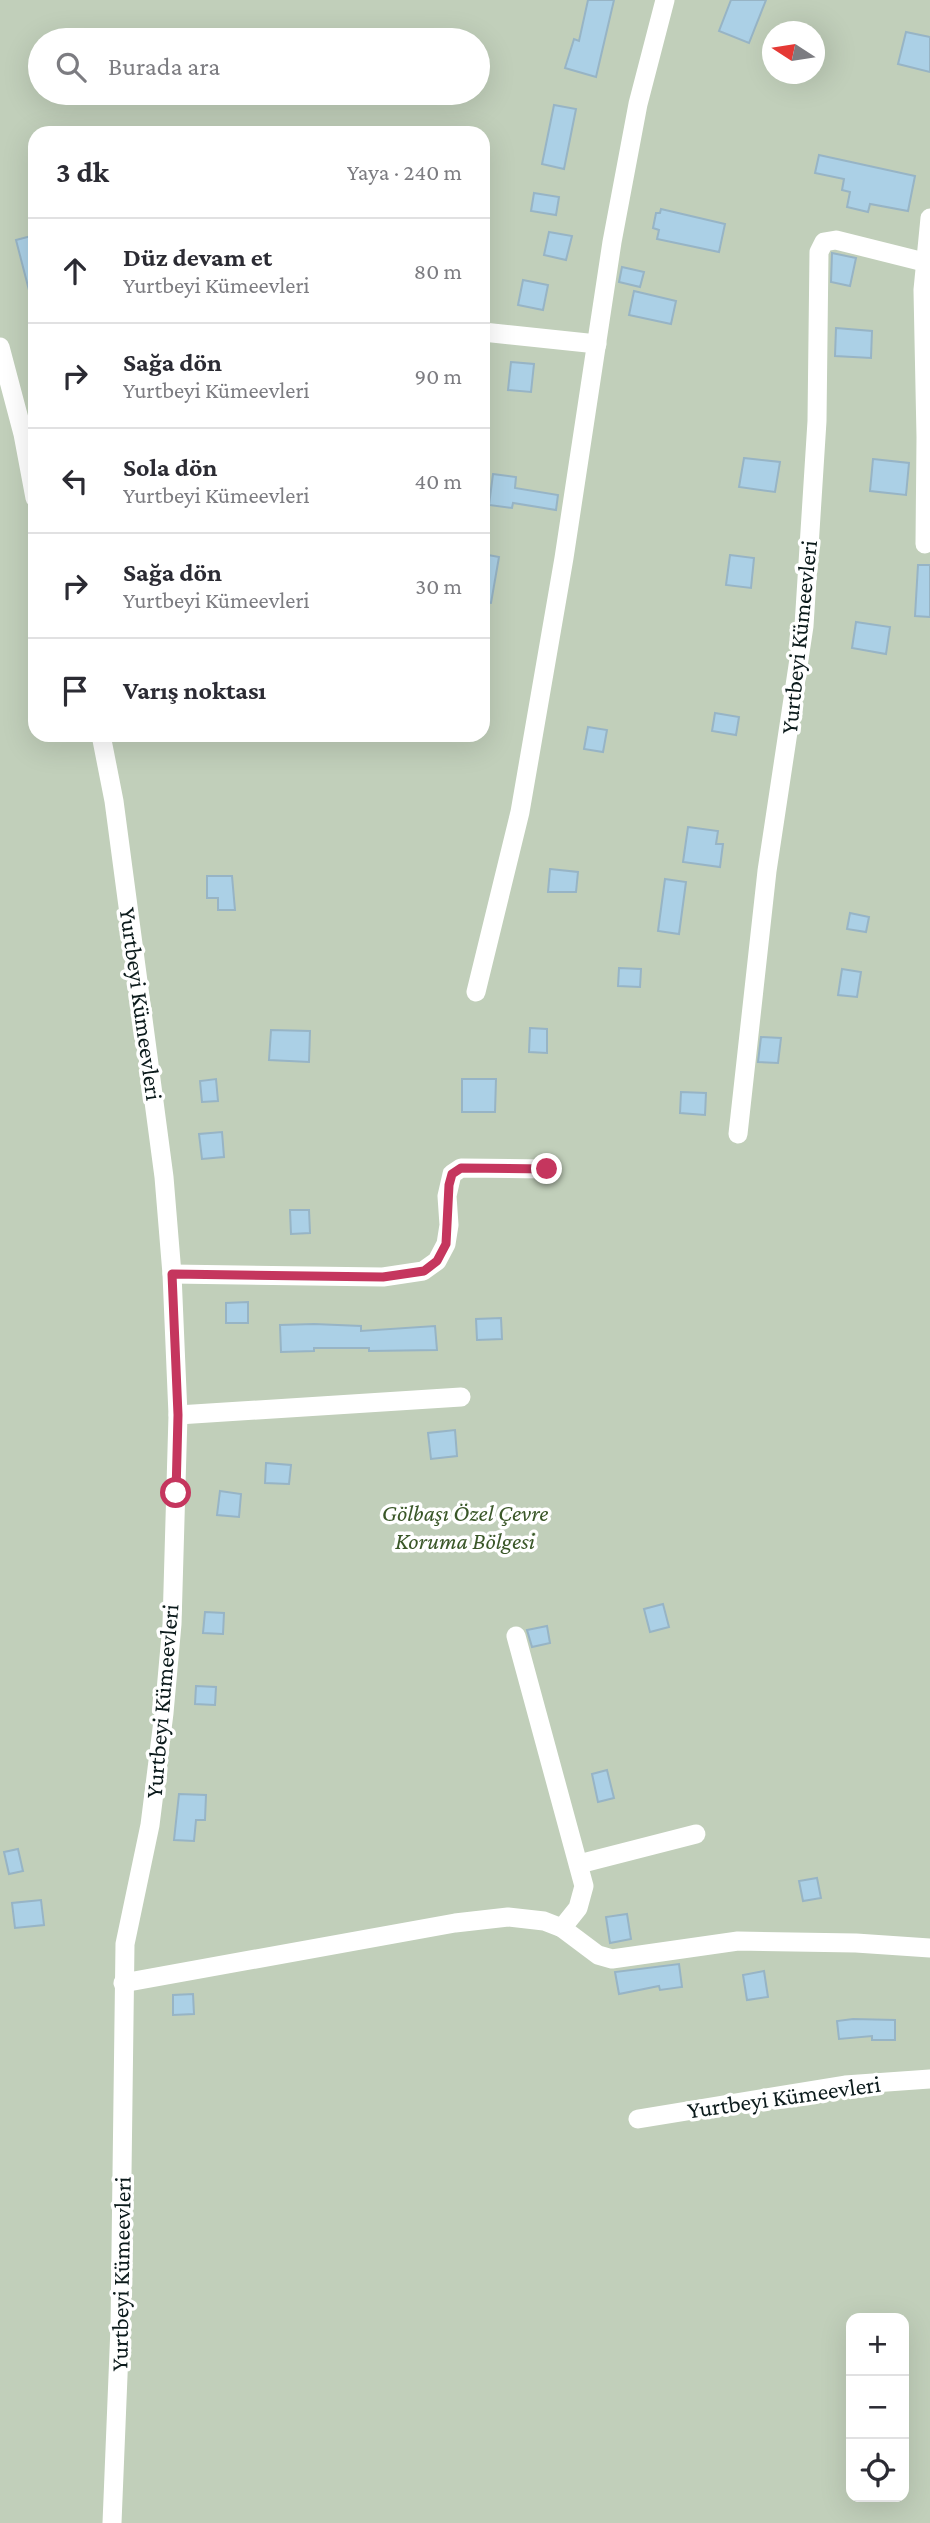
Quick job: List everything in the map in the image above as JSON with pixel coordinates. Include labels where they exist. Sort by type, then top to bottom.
[{"type":"street","points":[[476,992],[520,812],[638,104],[665,0]]},
{"type":"street","points":[[925,544],[924,262],[930,218]]},
{"type":"street","name":"Yurtbeyi Kümeevleri","points":[[738,1134],[768,872],[804,626],[817,421],[819,252],[824,242],[836,240],[924,262]]},
{"type":"street","points":[[490,333],[597,344]]},
{"type":"street","points":[[0,347],[28,461]]},
{"type":"street","name":"Yurtbeyi Kümeevleri","points":[[102,742],[114,801],[164,1177],[172,1274],[178,1415],[172,1625],[164,1713],[149,1825],[127,1924],[123,1983],[120,2328],[112,2523]]},
{"type":"street","points":[[172,1274],[383,1277],[424,1271],[437,1261],[446,1244],[452,1174],[461,1168],[547,1169]]},
{"type":"street","points":[[178,1415],[461,1397]]},
{"type":"street","points":[[516,1636],[579,1864],[583,1896],[578,1908],[562,1928]]},
{"type":"street","points":[[579,1864],[696,1834]]},
{"type":"street","points":[[123,1983],[508,1917],[544,1921],[562,1928],[584,1946],[612,1959],[738,1941],[856,1942],[930,1948]]},
{"type":"street","name":"Yurtbeyi Kümeevleri","points":[[638,2119],[845,2085],[930,2079]]},
{"type":"green space","name":"Gölbaşı Özel Çevre Koruma Bölgesi","points":[[0,0],[930,0],[930,2523],[0,2523]]},
{"type":"building","points":[[588,0],[614,0],[596,77],[565,68],[574,39],[579,41]]},
{"type":"building","points":[[731,0],[766,0],[749,43],[719,31]]},
{"type":"building","points":[[906,32],[930,37],[930,72],[898,64]]},
{"type":"building","points":[[554,105],[576,109],[564,169],[542,164]]},
{"type":"building","points":[[819,155],[915,176],[908,211],[870,204],[868,212],[847,207],[850,192],[842,190],[844,179],[815,173]]},
{"type":"building","points":[[534,193],[559,197],[556,215],[531,211]]},
{"type":"building","points":[[661,209],[725,224],[719,252],[657,239],[659,230],[653,228],[656,213],[660,213]]},
{"type":"building","points":[[549,232],[572,236],[566,260],[544,255]]},
{"type":"building","points":[[28,237],[28,286],[16,240]]},
{"type":"building","points":[[832,253],[856,258],[850,286],[831,282]]},
{"type":"building","points":[[622,267],[644,272],[640,287],[619,282]]},
{"type":"building","points":[[523,280],[548,285],[543,310],[518,305]]},
{"type":"building","points":[[634,291],[676,301],[671,324],[629,315]]},
{"type":"building","points":[[836,328],[872,331],[871,358],[835,356]]},
{"type":"building","points":[[511,362],[534,364],[531,392],[508,390]]},
{"type":"building","points":[[744,458],[780,462],[775,492],[739,487]]},
{"type":"building","points":[[873,459],[909,463],[906,495],[870,491]]},
{"type":"building","points":[[493,474],[516,477],[515,488],[558,495],[556,510],[513,503],[512,508],[490,505]]},
{"type":"building","points":[[490,555],[499,557],[490,603]]},
{"type":"building","points":[[730,555],[754,558],[751,588],[726,585]]},
{"type":"building","points":[[918,565],[930,565],[930,617],[915,616]]},
{"type":"building","points":[[856,622],[890,627],[886,654],[852,648]]},
{"type":"building","points":[[715,713],[739,717],[736,735],[712,731]]},
{"type":"building","points":[[588,727],[607,730],[603,752],[584,749]]},
{"type":"building","points":[[688,827],[718,831],[716,844],[723,844],[720,867],[683,862]]},
{"type":"building","points":[[550,869],[578,872],[576,892],[548,892]]},
{"type":"building","points":[[207,876],[232,876],[235,910],[218,910],[218,898],[207,898]]},
{"type":"building","points":[[665,879],[686,882],[679,934],[658,931]]},
{"type":"building","points":[[850,913],[869,917],[866,932],[847,929]]},
{"type":"building","points":[[619,968],[641,969],[640,987],[618,986]]},
{"type":"building","points":[[842,969],[861,972],[857,997],[838,995]]},
{"type":"building","points":[[530,1028],[547,1029],[547,1053],[529,1052]]},
{"type":"building","points":[[271,1030],[310,1031],[309,1062],[269,1060]]},
{"type":"building","points":[[761,1037],[781,1038],[778,1063],[758,1062]]},
{"type":"building","points":[[216,1079],[218,1101],[202,1102],[200,1081]]},
{"type":"building","points":[[462,1079],[496,1079],[495,1112],[462,1112]]},
{"type":"building","points":[[681,1092],[706,1093],[705,1115],[680,1113]]},
{"type":"building","points":[[222,1132],[224,1157],[202,1159],[199,1134]]},
{"type":"building","points":[[290,1210],[309,1210],[310,1233],[291,1234]]},
{"type":"building","points":[[248,1302],[248,1323],[226,1323],[226,1303]]},
{"type":"building","points":[[501,1318],[502,1339],[477,1340],[476,1319]]},
{"type":"building","points":[[280,1325],[361,1326],[361,1331],[435,1326],[437,1350],[369,1351],[369,1348],[314,1348],[314,1351],[281,1352]]},
{"type":"building","points":[[455,1430],[457,1456],[431,1459],[428,1433]]},
{"type":"building","points":[[266,1463],[291,1465],[289,1484],[265,1483]]},
{"type":"building","points":[[220,1491],[241,1494],[239,1517],[217,1515]]},
{"type":"building","points":[[663,1604],[669,1627],[650,1632],[644,1609]]},
{"type":"building","points":[[205,1612],[224,1613],[223,1634],[203,1633]]},
{"type":"building","points":[[547,1626],[550,1643],[532,1647],[527,1630]]},
{"type":"building","points":[[196,1686],[216,1687],[215,1705],[195,1704]]},
{"type":"building","points":[[607,1770],[614,1798],[598,1802],[592,1774]]},
{"type":"building","points":[[179,1794],[206,1795],[205,1820],[196,1820],[194,1841],[174,1840]]},
{"type":"building","points":[[18,1849],[23,1871],[9,1874],[4,1852]]},
{"type":"building","points":[[817,1878],[821,1898],[803,1901],[799,1881]]},
{"type":"building","points":[[41,1900],[44,1925],[15,1928],[12,1903]]},
{"type":"building","points":[[627,1914],[631,1939],[610,1943],[606,1917]]},
{"type":"building","points":[[679,1964],[682,1987],[660,1990],[659,1986],[619,1994],[615,1972]]},
{"type":"building","points":[[764,1971],[768,1997],[747,2000],[743,1975]]},
{"type":"building","points":[[193,1994],[194,2014],[173,2015],[173,1995]]},
{"type":"building","points":[[895,2020],[895,2040],[872,2040],[872,2036],[839,2039],[837,2021]]},
{"type":"route","points":[[176,1493],[178,1415],[172,1274],[383,1277],[424,1271],[437,1261],[446,1244],[449,1225],[447,1196],[452,1174],[461,1168],[547,1169]]}]
